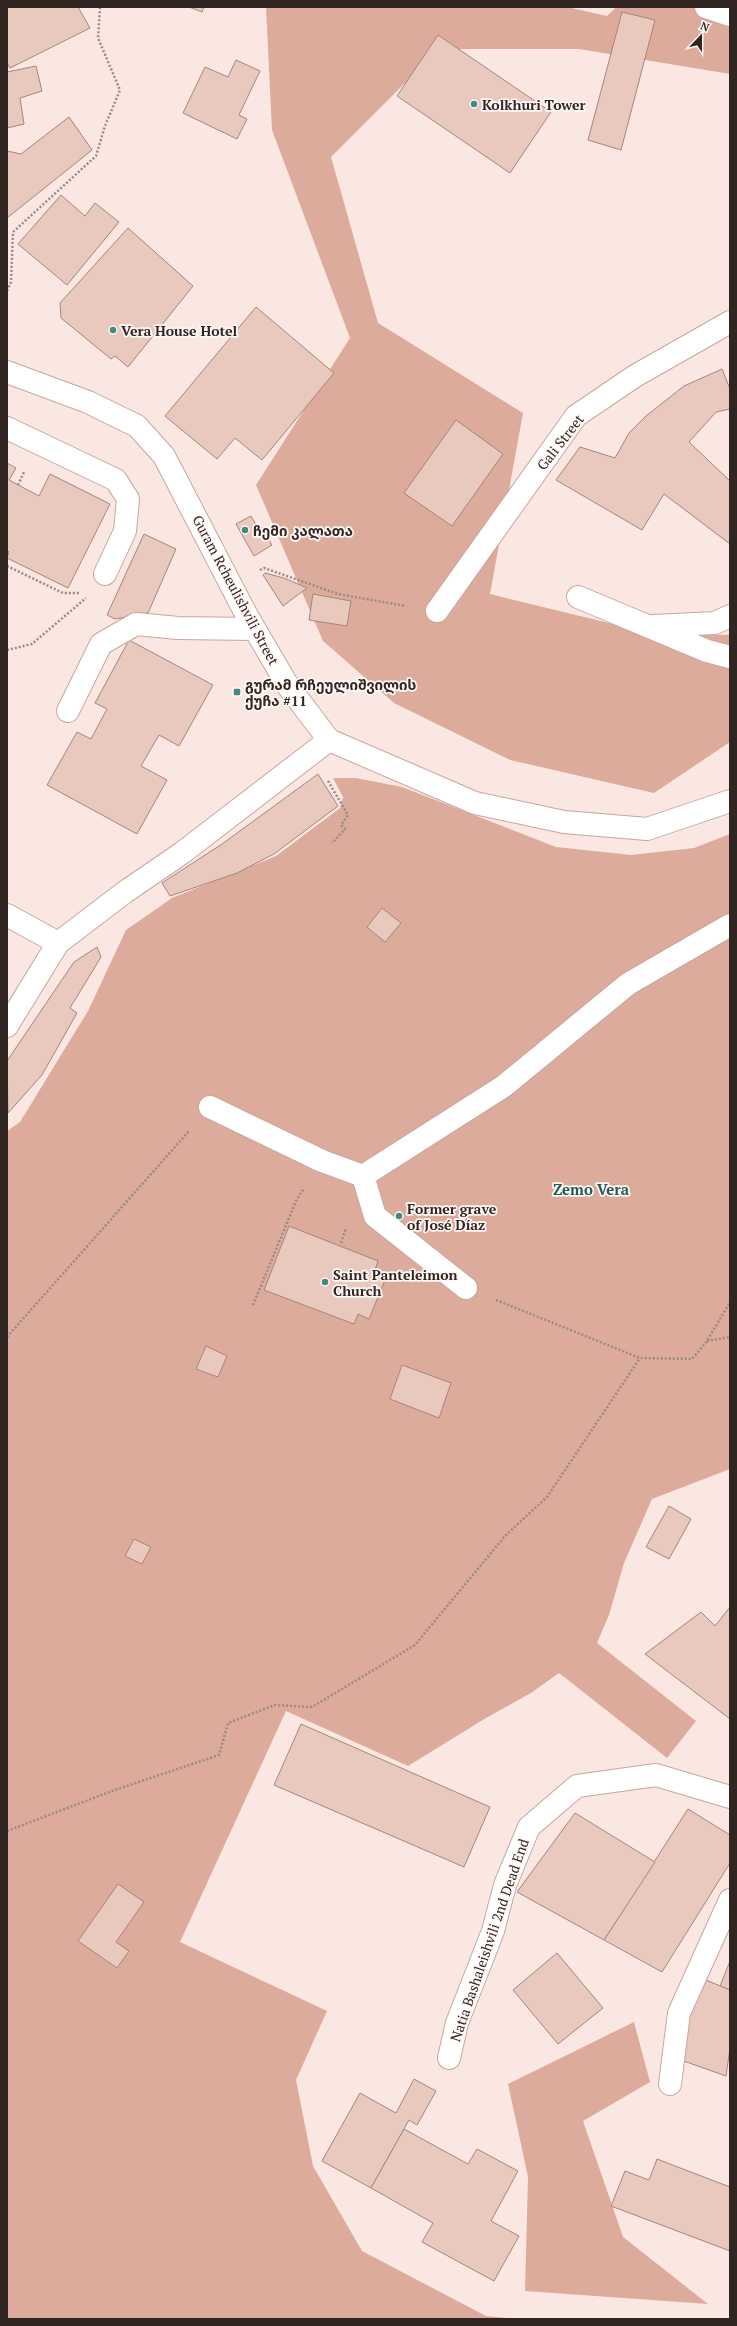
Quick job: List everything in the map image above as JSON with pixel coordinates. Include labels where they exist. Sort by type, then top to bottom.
[{"type":"street","points":[[706,7],[730,15]]},
{"type":"street","name":"Gali Street","points":[[437,611],[576,416],[636,376],[730,322]]},
{"type":"street","name":"Guram Rcheulishvili Street","points":[[7,372],[88,402],[137,426],[164,456],[254,629],[288,686],[329,740],[475,804],[564,822],[647,829],[730,802]]},
{"type":"street","points":[[7,428],[116,480],[128,499],[125,531],[105,574]]},
{"type":"street","points":[[578,597],[707,651],[730,657]]},
{"type":"street","points":[[648,627],[715,623],[730,616]]},
{"type":"street","points":[[68,712],[101,644],[136,624],[178,628],[254,629]]},
{"type":"street","points":[[7,1026],[58,943],[125,892],[182,853],[329,740]]},
{"type":"street","points":[[7,915],[58,943]]},
{"type":"street","points":[[363,1176],[504,1086],[570,1030],[628,984],[730,925]]},
{"type":"street","points":[[210,1107],[322,1161],[363,1176]]},
{"type":"street","points":[[363,1176],[375,1216],[466,1288]]},
{"type":"street","name":"Natia Bashaleishvili 2nd Dead End","points":[[449,2058],[457,2022],[493,1931],[505,1886],[529,1826],[576,1786],[656,1775],[730,1797]]},
{"type":"street","points":[[670,2084],[679,2013],[730,1900]]},
{"type":"path","points":[[7,292],[11,282],[13,232],[96,156],[105,126],[120,90],[98,38],[100,7]]},
{"type":"path","points":[[7,566],[63,593],[92,593]]},
{"type":"path","points":[[264,568],[338,594],[437,611]]},
{"type":"path","points":[[7,650],[32,644],[92,593],[105,574]]},
{"type":"path","points":[[327,778],[348,815],[341,825],[345,829],[332,843]]},
{"type":"path","points":[[7,1337],[210,1107]]},
{"type":"path","points":[[253,1305],[296,1201],[322,1161]]},
{"type":"path","points":[[466,1288],[640,1358],[692,1359],[707,1341],[730,1302]]},
{"type":"path","points":[[707,1341],[730,1337]]},
{"type":"path","points":[[7,1831],[112,1791],[219,1755],[228,1723],[275,1705],[312,1707],[415,1645],[505,1536],[547,1497],[640,1358]]},
{"type":"shaded area","points":[[266,7],[567,7],[607,16],[616,7],[730,7],[730,74],[579,49],[439,49],[331,157],[378,323],[523,413],[490,594],[650,633],[730,635],[730,742],[654,793],[510,760],[394,703],[323,641],[256,485],[350,338],[272,130]]},
{"type":"shaded area","points":[[333,778],[356,778],[402,787],[556,847],[631,855],[694,848],[730,834],[730,1469],[652,1499],[624,1563],[609,1615],[597,1643],[696,1721],[667,1758],[559,1673],[531,1693],[486,1718],[408,1766],[286,1711],[180,1942],[327,2011],[296,2080],[313,2166],[362,2251],[486,2316],[517,2319],[7,2319],[7,1131],[20,1122],[88,1011],[126,930],[172,898],[276,856],[340,808],[343,797]]},
{"type":"shaded area","points":[[634,2022],[650,2082],[583,2121],[623,2237],[708,2304],[525,2291],[528,2177],[508,2084]]},
{"type":"building","points":[[7,7],[78,7],[90,28],[10,68],[7,63]]},
{"type":"building","points":[[189,7],[204,7],[202,12]]},
{"type":"building","points":[[622,12],[655,20],[621,150],[588,140]]},
{"type":"building","name":"Kolkhuri Tower","points":[[438,35],[551,112],[510,173],[397,96]]},
{"type":"building","points":[[236,60],[260,71],[239,115],[247,119],[237,139],[183,113],[205,67],[228,77]]},
{"type":"building","points":[[36,66],[42,91],[20,98],[24,124],[7,128],[7,72]]},
{"type":"building","points":[[69,117],[92,150],[7,218],[7,151],[21,154]]},
{"type":"building","points":[[61,195],[85,216],[95,203],[119,222],[67,285],[18,244]]},
{"type":"building","points":[[128,228],[193,286],[128,367],[115,356],[111,359],[61,318],[60,303]]},
{"type":"building","points":[[256,307],[334,373],[262,460],[235,438],[217,459],[165,416]]},
{"type":"building","points":[[722,369],[730,389],[730,409],[716,412],[689,442],[730,481],[730,544],[664,494],[642,530],[556,480],[580,447],[615,458],[629,433],[646,416],[684,386]]},
{"type":"building","points":[[456,420],[503,454],[452,526],[404,493]]},
{"type":"building","points":[[7,463],[16,468],[9,480],[39,496],[50,474],[110,504],[68,588],[7,558],[9,552],[7,550]]},
{"type":"building","points":[[251,516],[258,528],[261,527],[272,545],[254,556],[236,524]]},
{"type":"building","points":[[144,534],[176,549],[148,613],[115,619],[107,615]]},
{"type":"building","points":[[265,573],[284,578],[307,588],[283,606],[263,575]]},
{"type":"building","points":[[313,594],[351,601],[347,626],[309,620]]},
{"type":"building","points":[[129,640],[213,685],[179,746],[159,735],[141,766],[167,780],[137,834],[47,785],[77,732],[91,739],[107,709],[95,703]]},
{"type":"building","points":[[318,774],[338,806],[274,854],[237,873],[170,896],[162,883],[222,844]]},
{"type":"building","points":[[382,908],[401,923],[385,942],[367,927]]},
{"type":"building","points":[[97,947],[101,957],[70,1008],[77,1013],[42,1075],[8,1113],[7,1061],[74,962]]},
{"type":"building","name":"Saint Panteleimon Church","points":[[289,1226],[378,1261],[375,1270],[387,1275],[369,1319],[358,1314],[354,1324],[264,1290]]},
{"type":"building","points":[[206,1346],[227,1356],[218,1377],[196,1369]]},
{"type":"building","points":[[402,1365],[451,1383],[439,1418],[390,1399]]},
{"type":"building","points":[[669,1506],[691,1519],[669,1559],[646,1547]]},
{"type":"building","points":[[134,1539],[151,1547],[142,1564],[125,1556]]},
{"type":"building","points":[[730,1607],[730,1719],[645,1654],[701,1612],[715,1626]]},
{"type":"building","points":[[301,1724],[490,1807],[464,1867],[274,1785]]},
{"type":"building","points":[[688,1809],[730,1835],[730,1863],[662,1972],[604,1940]]},
{"type":"building","points":[[575,1813],[655,1862],[604,1940],[517,1892]]},
{"type":"building","points":[[118,1884],[144,1902],[116,1942],[129,1951],[117,1968],[78,1941]]},
{"type":"building","points":[[557,1953],[603,2008],[558,2044],[513,1990]]},
{"type":"building","points":[[730,1961],[730,1990],[720,1986]]},
{"type":"building","points":[[701,1978],[730,1990],[730,2048],[726,2076],[678,2059],[687,2016]]},
{"type":"building","points":[[414,2079],[436,2091],[417,2125],[409,2120],[371,2188],[322,2161],[360,2093],[396,2113]]},
{"type":"building","points":[[404,2129],[468,2164],[477,2149],[518,2171],[491,2221],[519,2236],[494,2281],[422,2242],[433,2223],[371,2188]]},
{"type":"building","points":[[657,2159],[730,2187],[730,2251],[611,2206],[625,2171],[649,2180]]},
{"type":"place","name":"Kolkhuri Tower","points":[[474,104]]},
{"type":"place","name":"Vera House Hotel","points":[[113,330]]},
{"type":"place","name":"ჩემი კალათა","points":[[245,530]]},
{"type":"place","name":"გურამ რჩეულიშვილის ქუჩა #11","points":[[237,692]]},
{"type":"place","name":"Former grave of José Díaz","points":[[399,1216]]},
{"type":"place","name":"Saint Panteleimon Church","points":[[325,1282]]},
{"type":"district","name":"Zemo Vera","points":[[591,1189]]}]
